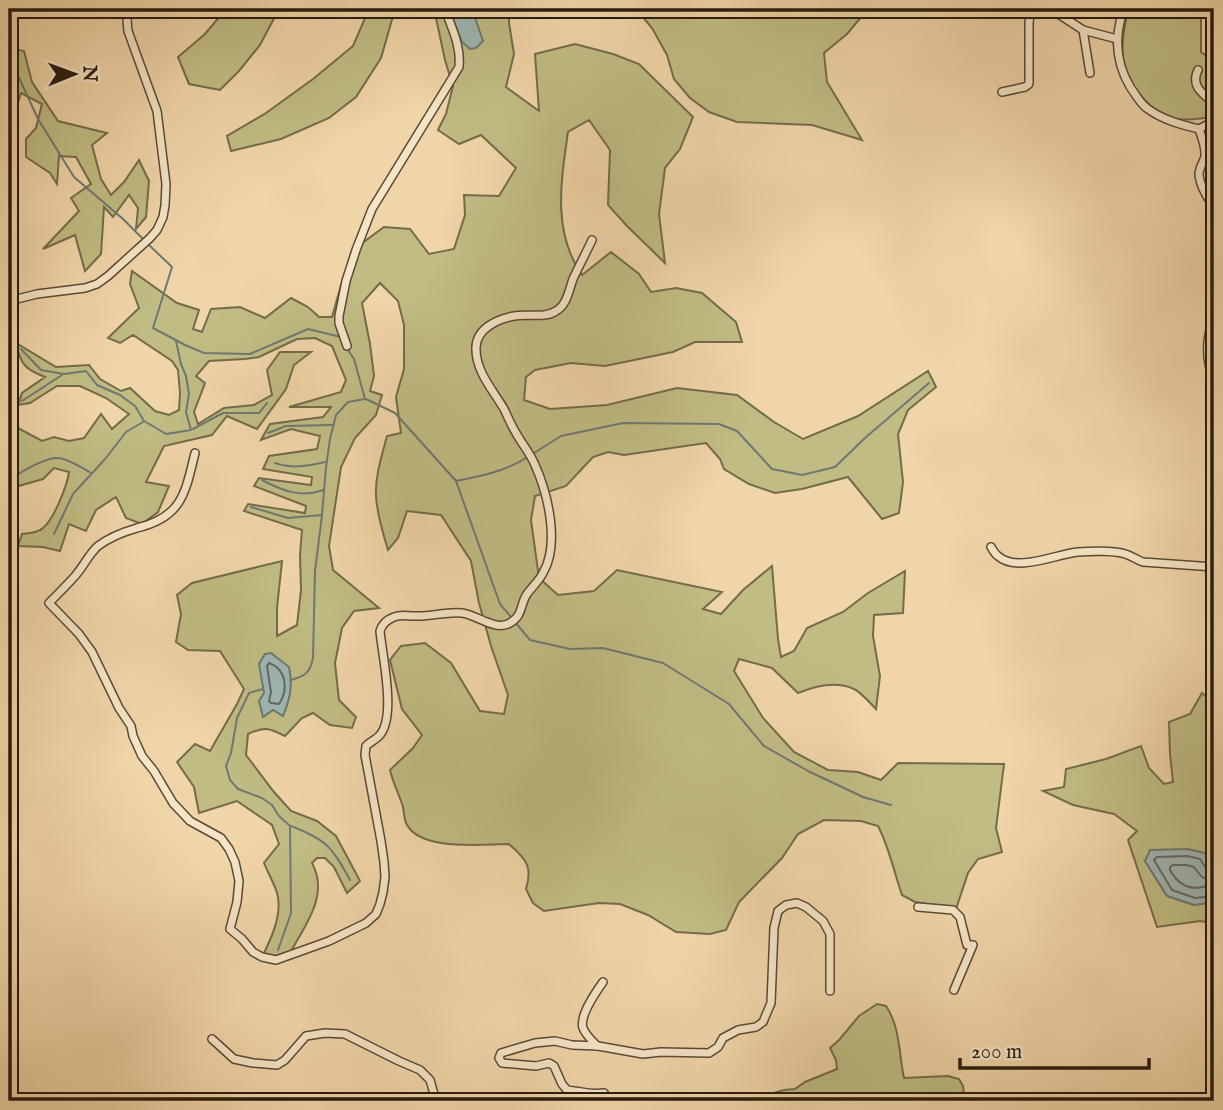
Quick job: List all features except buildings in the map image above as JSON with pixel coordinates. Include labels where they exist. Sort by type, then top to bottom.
[{"type":"street","points":[[9,301],[97,284],[138,250],[160,224],[165,205],[164,163],[158,111],[128,31],[129,9]]},
{"type":"street","points":[[347,346],[339,323],[341,302],[368,219],[458,67],[458,41],[445,9]]},
{"type":"street","points":[[1002,92],[1029,84],[1029,23],[1030,14],[1037,9]]},
{"type":"street","points":[[1044,9],[1060,15],[1083,30],[1117,39]]},
{"type":"street","points":[[1079,14],[1123,11],[1117,51],[1123,74],[1145,107],[1160,117],[1199,129],[1214,121]]},
{"type":"street","points":[[1083,30],[1090,74]]},
{"type":"street","points":[[1198,70],[1195,76],[1197,88],[1214,103]]},
{"type":"street","points":[[1199,129],[1204,142],[1205,157],[1199,176],[1205,194],[1214,208]]},
{"type":"street","points":[[195,453],[188,481],[176,508],[167,517],[116,535],[96,548],[49,603],[79,634],[92,652],[119,708],[131,726],[142,756],[155,771],[173,803],[190,821],[221,838],[229,849],[239,881],[230,929],[253,952],[276,960],[329,941],[366,923],[376,914],[383,892],[385,877],[382,841],[365,755],[366,746],[381,735],[388,709],[380,629],[382,625],[392,617],[403,615],[461,613],[505,626],[517,618],[526,594],[536,585],[545,570],[550,558],[551,533],[547,502],[528,450],[485,380],[479,366],[476,347],[479,336],[501,320],[516,315],[546,315],[557,311],[567,297],[592,240]]},
{"type":"street","points":[[1214,319],[1210,328],[1208,364],[1214,379]]},
{"type":"street","points":[[991,548],[998,557],[1008,562],[1041,561],[1056,555],[1080,552],[1108,552],[1126,554],[1143,562],[1214,567]]},
{"type":"street","points":[[610,1101],[604,1093],[584,1094],[567,1090],[554,1066],[548,1063],[536,1066],[502,1063],[500,1053],[535,1043],[555,1041],[643,1054],[709,1053],[718,1047],[723,1038],[763,1022],[771,1003],[774,928],[778,911],[786,905],[806,907],[823,921],[830,934],[830,991]]},
{"type":"street","points":[[918,907],[953,910],[960,917],[967,945],[973,945],[954,990]]},
{"type":"street","points":[[597,1046],[583,1028],[583,1022],[587,1009],[603,982]]},
{"type":"street","points":[[212,1039],[234,1059],[277,1065],[285,1060],[306,1036],[345,1034],[420,1070],[430,1080],[436,1101]]},
{"type":"street","points":[[679,1101],[689,1097],[695,1101]]},
{"type":"shaded area","points":[[226,9],[279,9],[260,45],[220,90],[189,84],[178,57],[205,34]]},
{"type":"shaded area","points":[[369,9],[395,9],[381,58],[356,97],[329,118],[281,139],[231,151],[227,136],[266,113],[353,46]]},
{"type":"shaded area","points":[[431,9],[509,9],[514,54],[506,87],[539,111],[535,54],[575,44],[639,64],[693,117],[680,149],[665,168],[659,214],[665,263],[608,205],[610,150],[589,120],[568,132],[561,187],[566,241],[572,259],[582,275],[611,252],[639,274],[651,292],[676,288],[702,293],[736,322],[742,342],[695,342],[673,352],[605,366],[571,363],[535,370],[526,377],[524,400],[550,409],[607,405],[677,388],[737,395],[803,439],[858,416],[928,371],[936,387],[908,410],[898,434],[903,482],[899,513],[882,519],[848,477],[775,493],[749,484],[724,469],[720,459],[706,443],[624,455],[608,452],[593,457],[566,486],[535,496],[531,520],[539,578],[558,595],[594,591],[617,570],[722,592],[703,609],[721,614],[743,590],[772,566],[781,657],[794,651],[807,628],[843,612],[905,571],[903,613],[874,615],[873,636],[880,676],[876,709],[854,689],[840,685],[826,685],[798,693],[772,668],[739,659],[734,671],[763,718],[794,752],[828,770],[858,772],[881,780],[898,763],[1004,764],[996,828],[1002,852],[978,859],[968,873],[956,909],[915,902],[902,895],[878,826],[861,821],[824,820],[798,834],[782,858],[739,902],[726,930],[710,934],[676,932],[648,915],[620,904],[599,903],[544,911],[533,903],[526,889],[529,874],[526,863],[509,844],[468,845],[437,842],[424,839],[413,832],[406,823],[390,770],[413,748],[422,735],[402,709],[390,660],[401,646],[425,643],[451,663],[480,711],[504,714],[508,695],[479,603],[471,561],[441,515],[407,511],[398,538],[388,550],[379,517],[376,488],[387,436],[401,433],[396,397],[404,369],[404,325],[398,301],[380,283],[362,303],[374,376],[370,391],[382,395],[376,415],[355,438],[341,467],[329,546],[333,570],[379,608],[354,611],[342,628],[335,663],[339,700],[356,717],[352,728],[330,725],[313,713],[302,718],[285,736],[267,729],[248,734],[246,755],[274,792],[291,811],[317,821],[336,836],[360,881],[347,893],[334,867],[325,858],[317,858],[312,863],[317,875],[317,899],[308,922],[289,955],[276,960],[262,957],[272,934],[278,909],[277,893],[264,863],[279,844],[272,825],[237,801],[199,813],[194,787],[177,762],[195,744],[210,751],[244,689],[220,651],[188,650],[176,642],[181,614],[177,595],[192,583],[282,561],[277,636],[297,625],[301,590],[302,530],[244,511],[248,504],[305,513],[306,506],[254,486],[259,478],[311,485],[312,477],[263,469],[269,456],[317,449],[320,436],[291,429],[261,440],[270,424],[323,417],[331,407],[289,407],[341,392],[346,380],[332,346],[315,338],[297,339],[259,357],[209,361],[196,376],[205,383],[194,412],[198,424],[224,408],[254,405],[272,395],[267,370],[280,352],[311,352],[294,365],[286,389],[257,429],[227,416],[212,435],[164,446],[146,482],[169,486],[158,512],[142,524],[126,518],[116,497],[96,510],[86,531],[69,524],[60,551],[18,546],[22,534],[39,531],[47,524],[59,502],[69,472],[54,468],[43,479],[15,487],[9,492],[9,448],[18,428],[42,441],[54,437],[69,441],[84,438],[101,414],[112,429],[129,414],[106,398],[80,386],[57,386],[30,403],[18,405],[22,393],[45,377],[25,365],[16,343],[56,367],[89,365],[100,379],[121,391],[130,388],[155,411],[169,415],[179,410],[180,393],[178,370],[172,361],[133,335],[120,343],[108,338],[139,308],[130,284],[132,271],[177,303],[199,310],[193,329],[202,332],[211,309],[240,307],[265,318],[291,298],[319,317],[332,317],[341,285],[357,247],[384,227],[410,229],[429,254],[454,249],[465,215],[464,195],[499,196],[516,168],[481,135],[459,144],[438,130],[446,114],[453,86],[436,18]]},
{"type":"shaded area","points":[[636,9],[868,9],[847,34],[824,53],[827,82],[862,140],[812,125],[737,122],[709,112],[690,98],[674,79],[667,55],[652,28]]},
{"type":"shaded area","points":[[1128,9],[1201,9],[1201,52],[1214,61],[1214,131],[1203,134],[1212,117],[1187,120],[1169,117],[1151,106],[1137,90],[1127,72],[1123,56],[1123,36]]},
{"type":"shaded area","points":[[9,48],[24,51],[32,82],[58,121],[107,133],[92,145],[101,179],[111,195],[139,160],[149,181],[146,217],[136,229],[138,208],[129,195],[113,217],[104,207],[101,254],[85,271],[75,235],[43,249],[79,211],[71,198],[91,184],[76,157],[59,156],[57,184],[50,173],[26,157],[26,139],[36,128],[42,104],[21,93],[9,132]]},
{"type":"shaded area","points":[[1202,693],[1214,703],[1214,891],[1213,868],[1145,861],[1167,896],[1194,905],[1214,902],[1214,923],[1200,921],[1157,927],[1128,840],[1137,831],[1114,814],[1073,805],[1043,791],[1064,787],[1066,769],[1106,759],[1141,746],[1149,768],[1164,784],[1173,782],[1169,722],[1190,714]]},
{"type":"shaded area","points":[[877,1004],[886,1006],[894,1022],[904,1078],[948,1076],[959,1079],[965,1101],[707,1101],[795,1089],[837,1069],[830,1048],[859,1016]]},
{"type":"water","points":[[449,9],[472,9],[483,41],[476,48],[470,49],[462,42]]},
{"type":"water","points":[[271,653],[289,667],[290,692],[283,716],[273,710],[263,717],[259,701],[264,693],[259,664],[265,654]]},
{"type":"water","points":[[1187,849],[1205,853],[1208,858],[1213,877],[1214,902],[1194,905],[1167,896],[1145,861],[1150,850]]},
{"type":"waterway","points":[[9,56],[38,119],[74,177],[144,240]]},
{"type":"waterway","points":[[148,244],[172,267],[153,328],[185,345],[204,353],[250,354],[308,329],[342,339]]},
{"type":"waterway","points":[[21,349],[41,370],[64,374],[86,371],[97,385],[120,395],[135,406],[144,421],[166,434],[191,430],[186,412],[189,394],[186,376],[176,341]]},
{"type":"waterway","points":[[291,680],[306,673],[313,658],[315,571],[326,467],[336,415],[348,402],[365,399],[354,359],[348,350]]},
{"type":"waterway","points":[[22,401],[62,375]]},
{"type":"waterway","points":[[534,453],[561,436],[623,423],[719,424],[737,431],[772,469],[802,475],[835,467],[929,383]]},
{"type":"waterway","points":[[366,399],[395,413],[456,481],[500,604],[511,617]]},
{"type":"waterway","points":[[193,429],[223,413],[259,413],[267,403]]},
{"type":"waterway","points":[[54,534],[73,494],[126,432],[143,422]]},
{"type":"waterway","points":[[268,433],[286,426],[332,425]]},
{"type":"waterway","points":[[456,481],[503,469],[529,456]]},
{"type":"waterway","points":[[10,479],[54,458],[67,460],[91,473]]},
{"type":"waterway","points":[[275,463],[306,466],[325,462]]},
{"type":"waterway","points":[[262,480],[292,492],[324,490]]},
{"type":"waterway","points":[[251,507],[288,518],[322,515]]},
{"type":"waterway","points":[[515,622],[530,640],[570,649],[603,648],[663,663],[729,704],[764,746],[863,797],[891,805]]},
{"type":"waterway","points":[[263,689],[249,693],[237,718],[226,766],[230,780],[238,789],[272,805],[290,826],[291,913],[278,950]]},
{"type":"waterway","points":[[291,826],[327,846],[350,880]]}]
